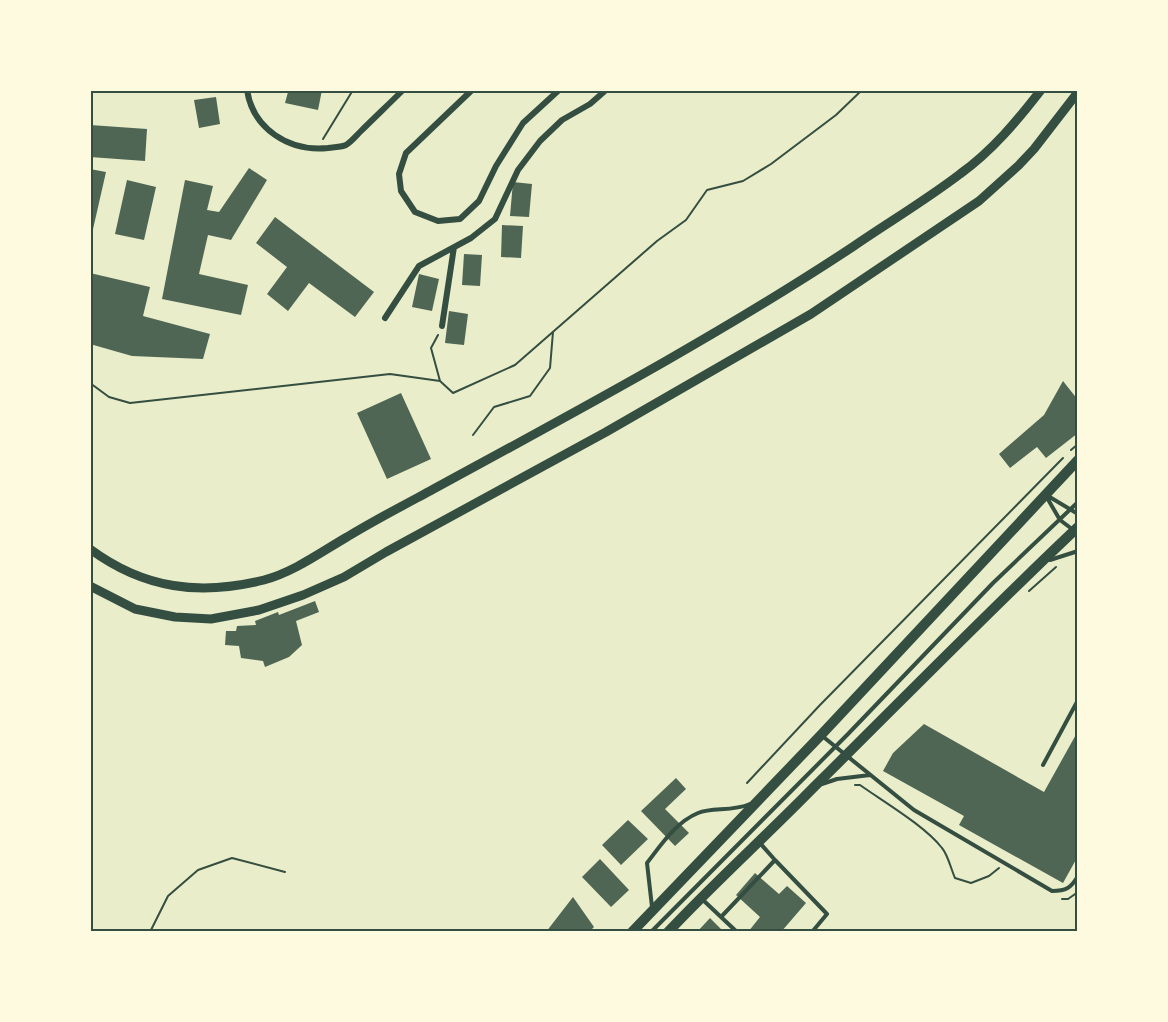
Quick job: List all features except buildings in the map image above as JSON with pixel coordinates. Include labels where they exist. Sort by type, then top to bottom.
[{"type":"main road","points":[[90,549],[111,565],[141,579],[180,587],[217,589],[265,580],[289,571],[368,524],[589,405],[794,286],[962,173],[1002,137],[1041,90]]},
{"type":"main road","points":[[90,586],[135,609],[175,617],[211,619],[259,610],[303,595],[344,576],[606,432],[811,314],[980,201],[1027,157],[1078,92]]},
{"type":"main road","points":[[632,932],[821,735],[1078,459]]},
{"type":"main road","points":[[668,932],[1033,569],[1077,530]]},
{"type":"street","points":[[247,90],[249,105],[260,122],[273,134],[287,143],[317,149],[346,146],[403,90]]},
{"type":"street","points":[[472,90],[406,153],[399,174],[401,191],[415,212],[438,221],[460,219],[479,201],[496,166],[523,123],[559,90]]},
{"type":"street","points":[[385,318],[419,266],[471,238],[495,219],[518,170],[540,141],[562,120],[590,104],[606,90]]},
{"type":"street","points":[[442,326],[454,247]]},
{"type":"lane","points":[[1046,495],[1078,514]]},
{"type":"lane","points":[[1046,495],[1060,520],[1077,530]]},
{"type":"lane","points":[[651,932],[993,583],[1078,502]]},
{"type":"lane","points":[[1033,569],[1057,556],[1078,550]]},
{"type":"lane","points":[[1043,765],[1078,700]]},
{"type":"lane","points":[[821,735],[914,810],[1052,891],[1064,891],[1072,887],[1078,876]]},
{"type":"lane","points":[[813,788],[837,779],[871,775]]},
{"type":"lane","points":[[652,911],[647,863],[667,838],[699,812],[729,810],[759,800]]},
{"type":"lane","points":[[758,841],[827,914],[812,932]]},
{"type":"lane","points":[[721,917],[775,860]]},
{"type":"lane","points":[[701,897],[737,932]]},
{"type":"path","points":[[317,149],[353,90]]},
{"type":"path","points":[[442,326],[431,348],[440,381],[453,393],[514,365],[657,241],[686,220],[707,190],[743,181],[771,164],[836,115],[862,90]]},
{"type":"path","points":[[473,435],[494,407],[530,396],[550,368],[553,332]]},
{"type":"path","points":[[90,383],[109,397],[130,403],[390,374],[440,381]]},
{"type":"path","points":[[747,783],[820,705],[1054,468]]},
{"type":"path","points":[[853,784],[860,785],[929,835],[944,850],[955,878],[971,883],[989,876],[999,868]]},
{"type":"path","points":[[150,932],[168,896],[198,870],[232,858],[285,872]]},
{"type":"path","points":[[1059,899],[1068,899],[1078,892]]}]
